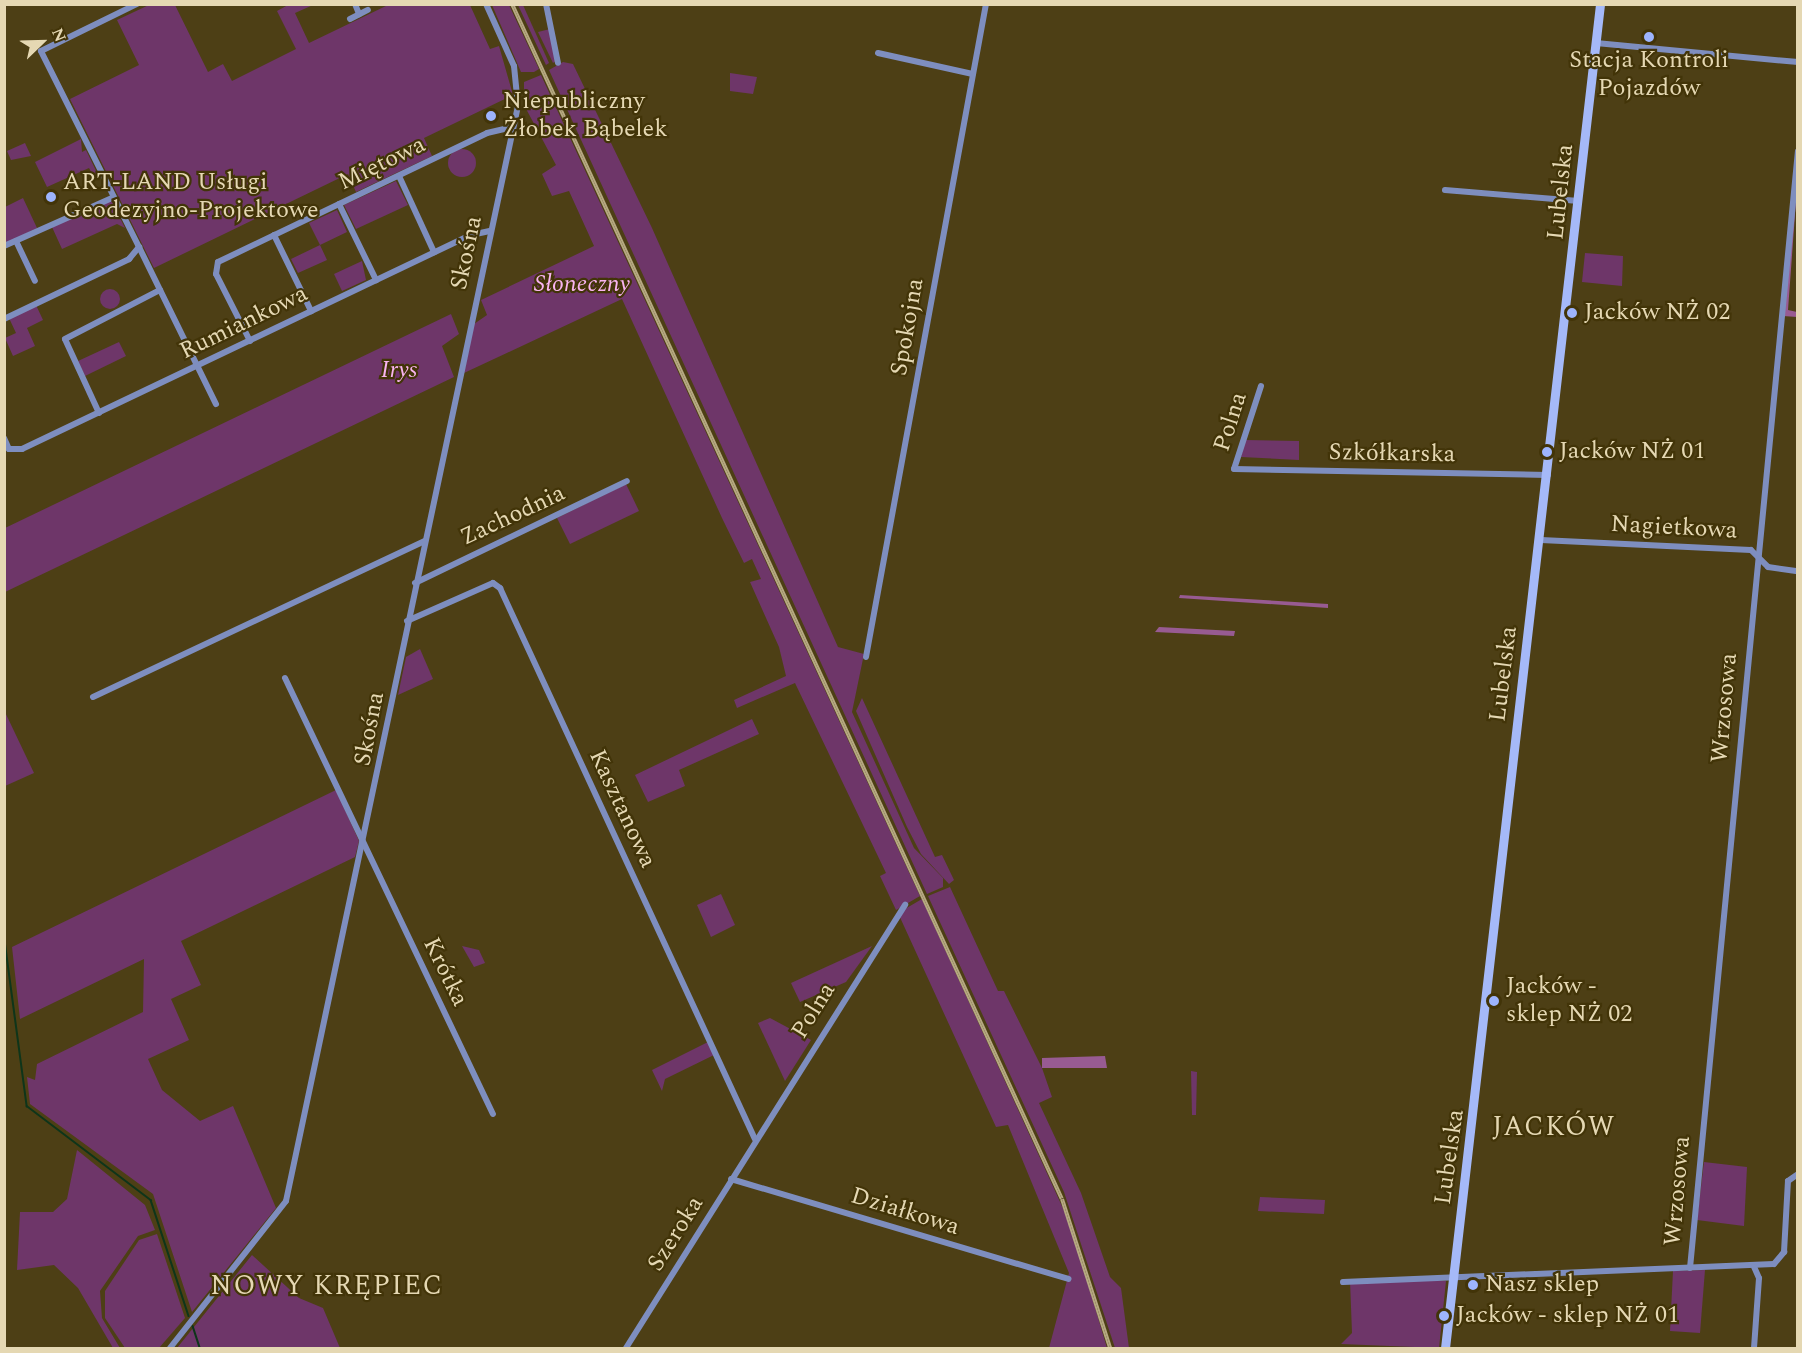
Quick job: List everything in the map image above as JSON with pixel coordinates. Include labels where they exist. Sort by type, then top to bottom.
[{"type":"main road","name":"Lubelska","points":[[1445,1348],[1549,475],[1600,4]]},
{"type":"street","points":[[138,4],[41,51],[114,197],[135,249],[160,290],[216,404]]},
{"type":"street","points":[[355,4],[359,14]]},
{"type":"street","name":"Skośna","points":[[170,1348],[284,1207],[365,845],[407,621],[512,128],[518,80],[486,4]]},
{"type":"street","points":[[546,4],[558,63]]},
{"type":"street","name":"Spokojna","points":[[866,657],[986,4]]},
{"type":"street","points":[[350,19],[368,10]]},
{"type":"street","points":[[1596,43],[1797,62]]},
{"type":"street","points":[[878,53],[973,75]]},
{"type":"street","name":"Miętowa","points":[[250,341],[215,266],[274,235],[487,133],[512,128]]},
{"type":"street","name":"Wrzosowa","points":[[1690,1268],[1756,556],[1797,151]]},
{"type":"street","points":[[399,176],[434,252]]},
{"type":"street","points":[[1445,190],[1580,201]]},
{"type":"street","points":[[4,246],[114,197]]},
{"type":"street","points":[[339,204],[376,280]]},
{"type":"street","name":"Rumiankowa","points":[[4,438],[14,451],[99,413],[434,252],[490,231]]},
{"type":"street","points":[[274,235],[311,312]]},
{"type":"street","points":[[16,241],[34,280]]},
{"type":"street","points":[[4,319],[129,259],[135,249]]},
{"type":"street","points":[[99,413],[66,337],[160,290]]},
{"type":"street","name":"Polna","points":[[1234,469],[1261,386]]},
{"type":"street","name":"Szkółkarska","points":[[1234,469],[1549,475]]},
{"type":"street","name":"Zachodnia","points":[[415,584],[627,481]]},
{"type":"street","name":"Nagietkowa","points":[[1541,540],[1750,550],[1768,567],[1797,572]]},
{"type":"street","points":[[93,697],[424,542]]},
{"type":"street","name":"Kasztanowa","points":[[407,621],[493,583],[500,588],[755,1139]]},
{"type":"street","points":[[285,678],[365,845]]},
{"type":"street","name":"Krótka","points":[[365,845],[492,1114]]},
{"type":"street","name":"Polna","points":[[755,1139],[905,905]]},
{"type":"street","name":"Szeroka","points":[[626,1348],[755,1139]]},
{"type":"street","points":[[1343,1282],[1754,1266],[1782,1259],[1788,1181],[1797,1174]]},
{"type":"street","name":"Działkowa","points":[[731,1179],[1068,1279]]},
{"type":"street","points":[[1754,1266],[1758,1278],[1754,1348]]},
{"type":"green space","points":[[151,4],[175,5],[208,72],[223,64],[232,81],[296,49],[277,11],[288,5],[313,5],[295,13],[309,43],[388,5],[470,5],[490,49],[499,46],[513,95],[424,138],[432,156],[356,192],[348,174],[154,268],[70,99],[139,65],[117,20]]},
{"type":"green space","points":[[492,5],[509,5],[539,69],[534,72],[521,72]]},
{"type":"green space","points":[[518,5],[523,5],[549,63],[546,65]]},
{"type":"green space","points":[[550,29],[557,60],[553,63],[538,32]]},
{"type":"green space","points":[[563,62],[573,64],[652,228],[838,647],[864,654],[852,712],[914,848],[943,878],[943,887],[927,894],[549,70]]},
{"type":"green space","points":[[730,73],[757,77],[753,94],[730,91]]},
{"type":"green space","name":"Słoneczny","points":[[541,75],[920,896],[896,910],[880,876],[886,873],[795,683],[737,708],[734,700],[786,676],[779,647],[750,582],[761,579],[752,559],[744,563],[622,299],[464,373],[474,324],[487,315],[481,300],[594,246],[569,191],[552,196],[542,174],[556,165],[524,105],[524,82]]},
{"type":"green space","points":[[81,139],[82,152],[86,150],[99,177],[95,179],[89,168],[47,187],[35,162]]},
{"type":"green space","points":[[25,143],[31,156],[11,160],[7,151]]},
{"type":"green space","points":[[462,149],[472,153],[476,163],[472,173],[462,177],[452,173],[448,163],[452,153]]},
{"type":"green space","points":[[396,181],[408,205],[356,229],[344,205]]},
{"type":"green space","points":[[23,198],[37,228],[5,244],[5,207]]},
{"type":"green space","points":[[111,200],[125,228],[117,224],[62,249],[52,227]]},
{"type":"green space","points":[[337,210],[347,232],[320,245],[309,223]]},
{"type":"green space","points":[[320,245],[327,260],[298,273],[291,259]]},
{"type":"green space","points":[[1585,253],[1623,256],[1622,286],[1582,282]]},
{"type":"green space","points":[[362,261],[366,280],[342,291],[334,274]]},
{"type":"green space","points":[[110,289],[117,292],[120,299],[117,306],[110,309],[103,306],[100,299],[103,292]]},
{"type":"green space","points":[[36,305],[43,320],[27,328],[35,346],[13,356],[5,338],[16,333],[9,318]]},
{"type":"green space","name":"Irys","points":[[451,314],[459,334],[442,346],[454,377],[5,592],[5,528]]},
{"type":"green space","points":[[119,342],[126,356],[85,376],[78,361]]},
{"type":"green space","points":[[1245,440],[1299,441],[1299,460],[1241,457]]},
{"type":"green space","points":[[626,484],[639,511],[570,544],[557,518]]},
{"type":"green space","points":[[420,649],[433,679],[398,695],[406,657]]},
{"type":"green space","points":[[862,698],[935,857],[942,855],[954,880],[949,884],[921,854],[907,827],[856,711]]},
{"type":"green space","points":[[4,710],[34,773],[5,786],[4,786]]},
{"type":"green space","points":[[752,719],[759,734],[679,770],[685,786],[648,802],[635,775]]},
{"type":"green space","points":[[336,790],[359,841],[355,857],[181,941],[201,985],[171,999],[189,1040],[148,1059],[162,1090],[200,1121],[233,1106],[276,1208],[192,1312],[153,1194],[30,1104],[27,1077],[35,1080],[37,1064],[143,1012],[144,959],[20,1019],[12,947]]},
{"type":"green space","points":[[950,887],[998,991],[1004,991],[1042,1068],[1052,1097],[1039,1103],[1081,1193],[1110,1277],[1121,1288],[1129,1348],[1115,1348],[1064,1192],[928,896]]},
{"type":"green space","points":[[721,894],[735,925],[711,937],[697,905]]},
{"type":"green space","points":[[922,899],[1071,1226],[1107,1348],[1049,1348],[1069,1273],[1008,1125],[996,1127],[898,913]]},
{"type":"green space","points":[[462,946],[479,950],[485,963],[474,967]]},
{"type":"green space","points":[[872,946],[846,982],[800,1002],[791,983]]},
{"type":"green space","points":[[770,1018],[811,1040],[785,1081],[758,1023]]},
{"type":"green space","points":[[708,1042],[714,1055],[665,1079],[662,1091],[652,1070]]},
{"type":"green space","points":[[1191,1071],[1197,1072],[1196,1115],[1192,1115]]},
{"type":"green space","points":[[77,1150],[145,1205],[155,1230],[138,1236],[100,1291],[102,1318],[120,1348],[113,1348],[78,1288],[54,1265],[17,1270],[20,1212],[53,1212],[67,1199]]},
{"type":"green space","points":[[1704,1162],[1747,1167],[1744,1226],[1697,1220]]},
{"type":"green space","points":[[1260,1197],[1325,1200],[1324,1214],[1258,1211]]},
{"type":"green space","points":[[157,1234],[185,1318],[159,1348],[125,1348],[105,1318],[105,1291],[139,1240]]},
{"type":"green space","points":[[252,1255],[299,1298],[323,1308],[340,1348],[177,1348]]},
{"type":"green space","points":[[1705,1270],[1700,1333],[1670,1331],[1673,1271]]},
{"type":"green space","points":[[1350,1281],[1446,1281],[1439,1348],[1341,1344],[1352,1333]]},
{"type":"shaded area","points":[[1797,187],[1788,310],[1797,312],[1797,317],[1783,316]]},
{"type":"shaded area","points":[[1180,595],[1328,604],[1328,608],[1179,598]]},
{"type":"shaded area","points":[[1159,627],[1235,631],[1234,636],[1155,632]]},
{"type":"shaded area","points":[[1105,1056],[1107,1068],[1042,1068],[1042,1058]]},
{"type":"waterway","points":[[4,933],[27,1106],[151,1200],[189,1316]]},
{"type":"waterway","points":[[193,1326],[200,1348]]},
{"type":"railway","points":[[512,4],[1062,1199],[1110,1348]]},
{"type":"place","name":"Stacja Kontroli Pojazdów","points":[[1649,37]]},
{"type":"place","name":"Niepubliczny Żłobek Bąbelek","points":[[491,116]]},
{"type":"place","name":"ART-LAND Usługi Geodezyjno-Projektowe","points":[[51,197]]},
{"type":"place","name":"Jacków NŻ 02","points":[[1572,313]]},
{"type":"place","name":"Jacków NŻ 01","points":[[1547,452]]},
{"type":"place","name":"Jacków - sklep NŻ 02","points":[[1494,1001]]},
{"type":"place","name":"Nasz sklep","points":[[1473,1285]]},
{"type":"place","name":"Jacków - sklep NŻ 01","points":[[1444,1316]]},
{"type":"district","name":"JACKÓW","points":[[1554,1128]]},
{"type":"district","name":"NOWY KRĘPIEC","points":[[327,1287]]}]
